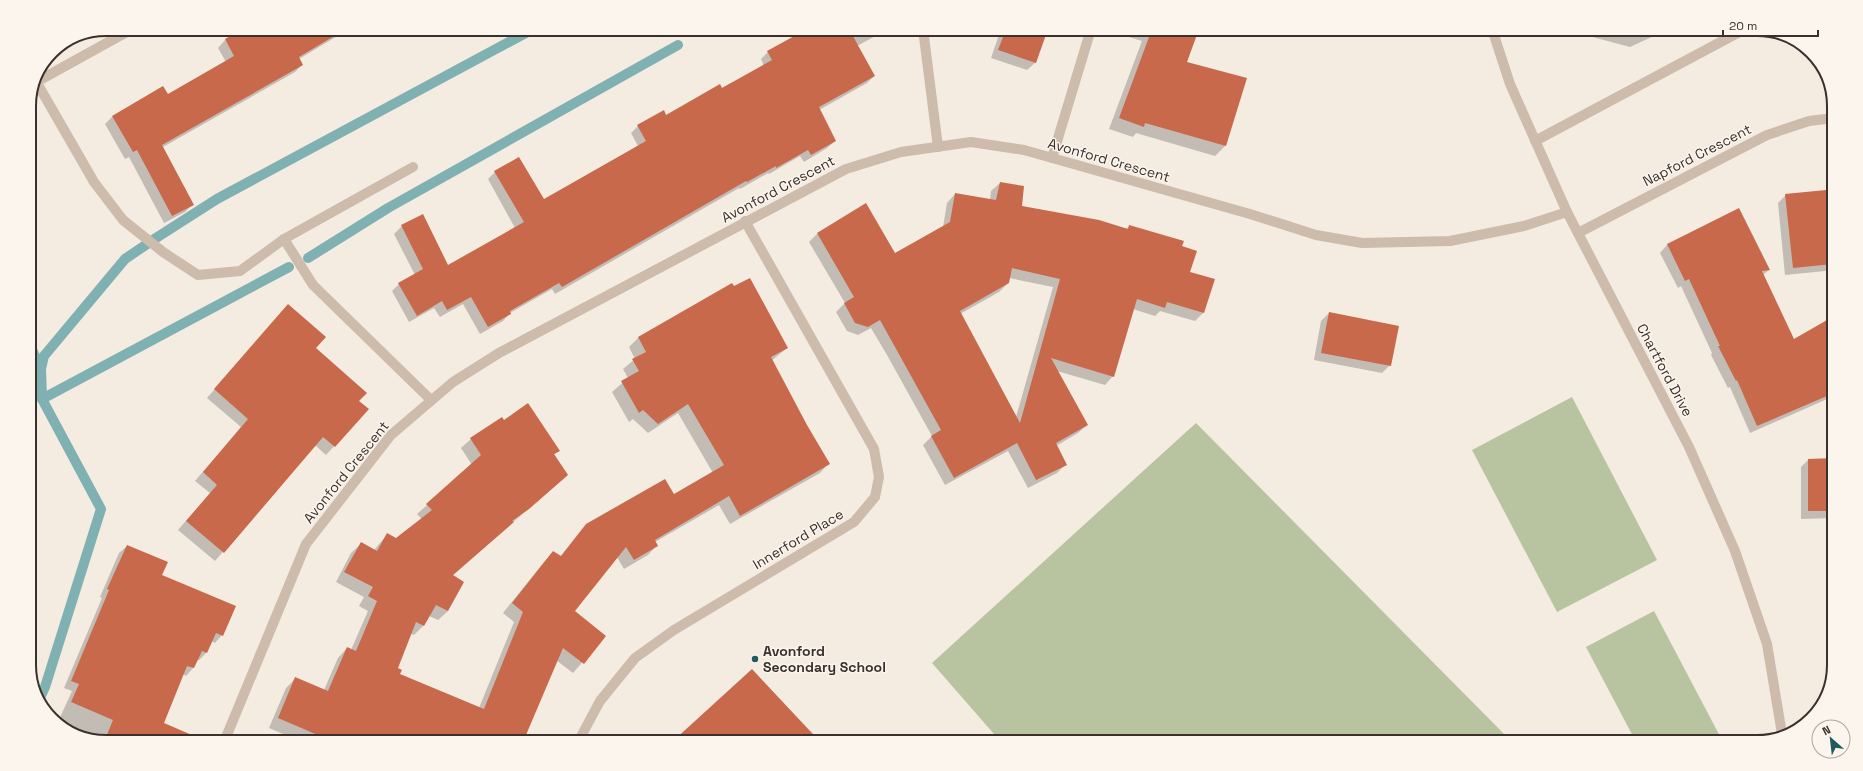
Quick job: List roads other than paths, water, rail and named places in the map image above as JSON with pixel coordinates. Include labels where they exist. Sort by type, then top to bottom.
[{"type":"street","points":[[41,80],[120,36]]},
{"type":"street","points":[[924,36],[938,147]]},
{"type":"street","points":[[1052,158],[1089,36]]},
{"type":"street","name":"Chartford Drive","points":[[1494,36],[1510,84],[1567,212],[1689,447],[1735,551],[1766,644],[1781,731]]},
{"type":"street","points":[[1535,140],[1732,36]]},
{"type":"street","points":[[39,84],[94,182],[123,220],[162,252],[198,275],[240,271],[284,238],[413,167]]},
{"type":"street","name":"Napford Crescent","points":[[1578,233],[1767,135],[1809,121],[1827,119]]},
{"type":"street","name":"Avonford Crescent","points":[[227,735],[306,544],[391,435],[453,382],[499,353],[745,221],[846,169],[901,152],[971,142],[1024,150],[1250,214],[1316,235],[1362,243],[1450,241],[1524,226],[1567,212]]},
{"type":"street","name":"Innerford Place","points":[[582,735],[600,701],[635,658],[674,630],[854,522],[875,497],[879,477],[874,449],[745,221]]},
{"type":"street","points":[[284,238],[312,285],[431,400]]},
{"type":"waterway","points":[[41,369],[44,356],[125,259],[217,199],[520,36]]},
{"type":"waterway","points":[[308,258],[388,208],[678,45]]},
{"type":"waterway","points":[[42,399],[289,267]]},
{"type":"waterway","points":[[36,358],[41,369],[42,399],[101,509],[42,693]]},
{"type":"place","name":"Avonford Secondary School","points":[[755,659]]}]
